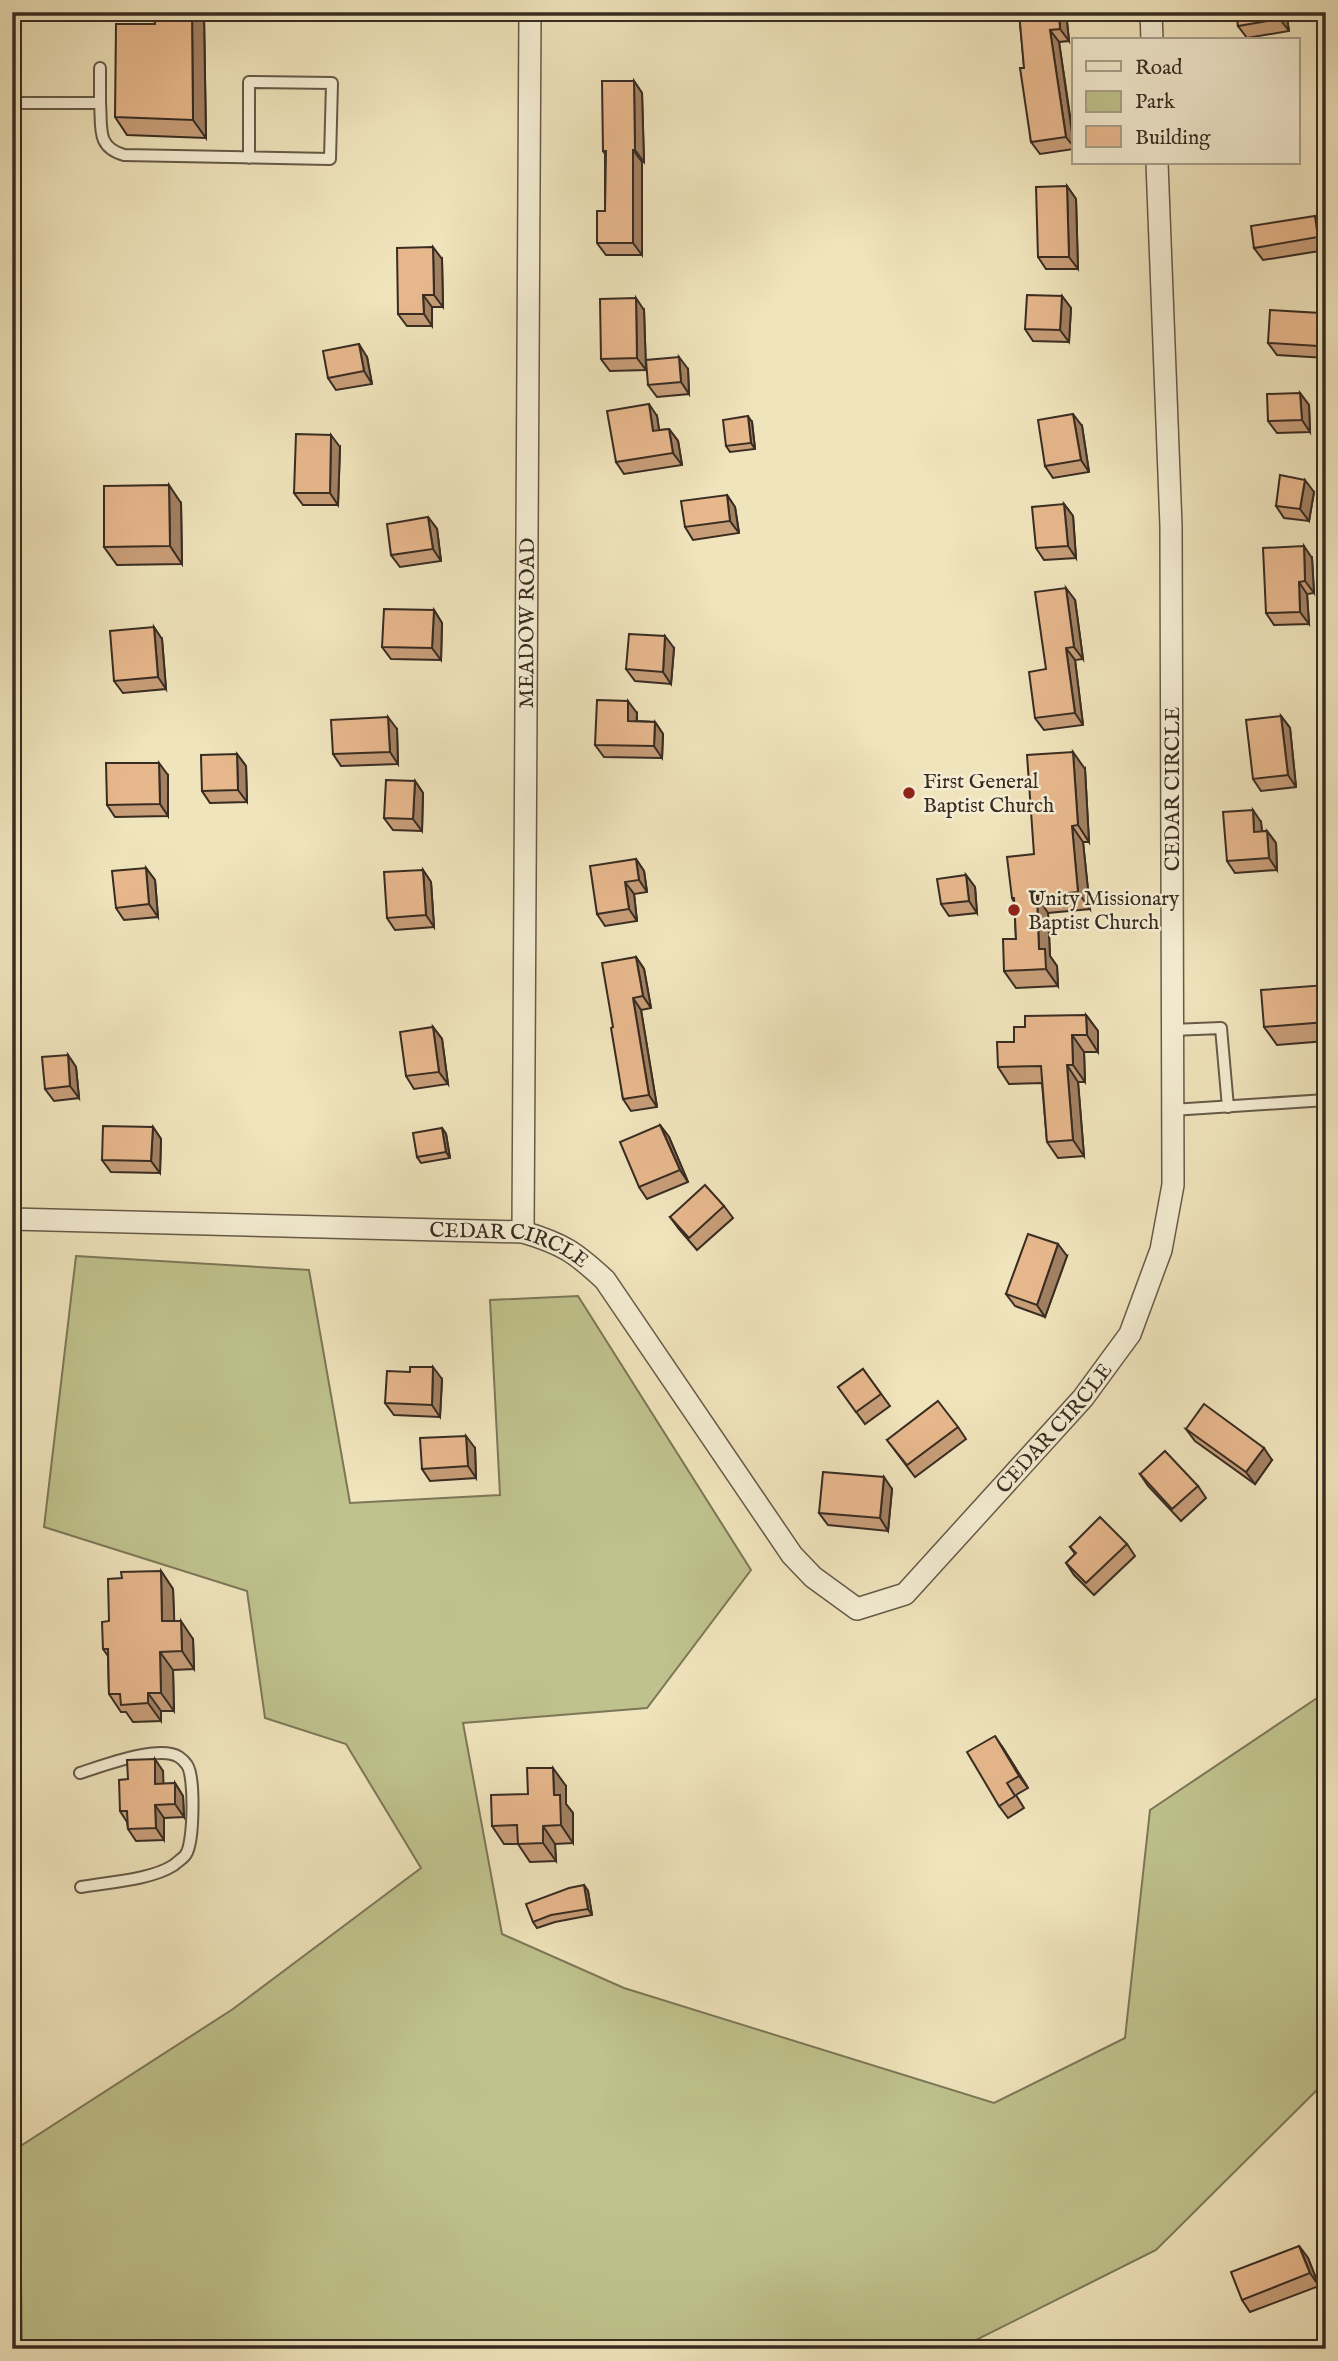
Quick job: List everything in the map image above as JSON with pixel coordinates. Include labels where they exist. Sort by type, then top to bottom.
[{"type":"street","name":"MEADOW ROAD","points":[[523,1232],[530,12]]},
{"type":"street","points":[[1151,12],[1152,38]]},
{"type":"street","name":"CEDAR CIRCLE","points":[[12,1220],[523,1232],[566,1247],[605,1280],[792,1555],[813,1577],[858,1609],[905,1594],[1083,1398],[1130,1334],[1161,1250],[1172,1185],[1171,526],[1157,164]]},
{"type":"lane","points":[[100,68],[103,143],[111,151],[124,155],[249,158],[330,159],[332,83],[249,82],[249,158]]},
{"type":"lane","points":[[12,103],[100,103]]},
{"type":"lane","points":[[1172,1030],[1221,1028],[1228,1107]]},
{"type":"lane","points":[[1172,1110],[1326,1100]]},
{"type":"lane","points":[[80,1773],[157,1753],[177,1756],[188,1766],[192,1784],[192,1824],[186,1854],[176,1864],[136,1877],[81,1887]]},
{"type":"green space","points":[[76,1256],[309,1270],[350,1503],[500,1495],[490,1300],[578,1296],[751,1570],[647,1708],[463,1723],[502,1934],[624,1988],[994,2103],[1125,2038],[1150,1810],[1326,1692],[1326,2081],[1156,2250],[958,2349],[22,2349],[19,2147],[233,2009],[421,1868],[346,1744],[265,1718],[247,1591],[44,1527]]},
{"type":"building","points":[[154,12],[192,12],[193,120],[115,117],[116,24],[155,24]]},
{"type":"building","points":[[1019,12],[1059,12],[1060,29],[1050,30],[1066,137],[1031,142],[1020,68],[1024,68]]},
{"type":"building","points":[[1236,12],[1279,12],[1280,19],[1238,26]]},
{"type":"building","points":[[602,81],[634,81],[633,243],[597,243],[597,211],[605,211],[606,151],[603,151]]},
{"type":"building","points":[[1067,186],[1069,257],[1038,257],[1036,187]]},
{"type":"building","points":[[1315,216],[1318,237],[1254,248],[1251,226]]},
{"type":"building","points":[[433,247],[434,295],[423,295],[424,314],[398,314],[397,248]]},
{"type":"building","points":[[1027,295],[1062,296],[1060,330],[1025,329]]},
{"type":"building","points":[[636,298],[637,358],[601,359],[600,299]]},
{"type":"building","points":[[1270,310],[1320,313],[1318,346],[1268,343]]},
{"type":"building","points":[[359,344],[364,371],[328,378],[323,351]]},
{"type":"building","points":[[679,357],[681,382],[648,385],[646,360]]},
{"type":"building","points":[[1300,393],[1302,420],[1268,421],[1267,394]]},
{"type":"building","points":[[649,404],[653,431],[669,429],[673,453],[616,462],[607,411]]},
{"type":"building","points":[[1073,414],[1081,460],[1045,466],[1038,420]]},
{"type":"building","points":[[748,416],[751,443],[726,446],[723,420]]},
{"type":"building","points":[[296,434],[331,435],[330,493],[294,493]]},
{"type":"building","points":[[1280,475],[1305,480],[1300,509],[1276,506]]},
{"type":"building","points":[[169,485],[170,546],[104,547],[104,486]]},
{"type":"building","points":[[727,495],[730,521],[685,527],[681,501]]},
{"type":"building","points":[[1064,504],[1068,546],[1036,548],[1032,507]]},
{"type":"building","points":[[428,517],[433,549],[391,555],[387,524]]},
{"type":"building","points":[[1304,546],[1305,581],[1299,582],[1300,612],[1266,613],[1263,548]]},
{"type":"building","points":[[1066,588],[1074,647],[1066,648],[1075,713],[1035,718],[1029,672],[1046,669],[1035,592]]},
{"type":"building","points":[[384,609],[434,610],[432,648],[382,647]]},
{"type":"building","points":[[154,627],[158,677],[114,681],[110,631]]},
{"type":"building","points":[[629,634],[665,636],[663,672],[626,669]]},
{"type":"building","points":[[597,700],[628,701],[628,721],[655,722],[654,746],[595,745]]},
{"type":"building","points":[[1281,716],[1288,775],[1253,779],[1246,720]]},
{"type":"building","points":[[388,717],[390,752],[333,754],[331,720]]},
{"type":"building","points":[[1073,752],[1078,825],[1072,826],[1078,892],[1037,896],[1039,949],[1045,949],[1046,969],[1004,971],[1003,939],[1016,939],[1014,898],[1007,857],[1034,854],[1027,755]]},
{"type":"building","points":[[237,754],[238,790],[202,791],[201,755]]},
{"type":"building","points":[[106,763],[159,763],[160,804],[107,805]]},
{"type":"building","points":[[386,780],[415,781],[413,819],[384,818]]},
{"type":"building","points":[[1253,810],[1254,832],[1267,831],[1269,858],[1227,861],[1223,812]]},
{"type":"building","points":[[636,859],[639,880],[625,882],[629,909],[597,914],[590,866]]},
{"type":"building","points":[[146,868],[149,904],[116,908],[112,871]]},
{"type":"building","points":[[423,870],[426,915],[387,918],[384,872]]},
{"type":"building","points":[[966,875],[969,901],[941,904],[937,879]]},
{"type":"building","points":[[636,957],[643,996],[633,998],[649,1095],[623,1099],[602,963]]},
{"type":"building","points":[[1326,985],[1326,1022],[1264,1027],[1261,990]]},
{"type":"building","points":[[1086,1015],[1087,1035],[1072,1035],[1073,1065],[1067,1065],[1073,1140],[1047,1142],[1041,1066],[998,1067],[997,1042],[1014,1042],[1014,1027],[1025,1027],[1025,1016]]},
{"type":"building","points":[[433,1027],[439,1072],[406,1076],[400,1032]]},
{"type":"building","points":[[68,1055],[70,1086],[45,1089],[42,1057]]},
{"type":"building","points":[[660,1125],[680,1170],[639,1187],[620,1142]]},
{"type":"building","points":[[103,1126],[153,1127],[151,1161],[102,1160]]},
{"type":"building","points":[[442,1128],[446,1152],[417,1157],[413,1133]]},
{"type":"building","points":[[705,1185],[724,1206],[689,1238],[670,1217]]},
{"type":"building","points":[[1028,1234],[1058,1244],[1037,1305],[1006,1294]]},
{"type":"building","points":[[410,1367],[433,1367],[432,1405],[385,1403],[387,1371],[410,1372]]},
{"type":"building","points":[[863,1369],[881,1394],[856,1412],[838,1387]]},
{"type":"building","points":[[938,1401],[958,1427],[907,1465],[887,1440]]},
{"type":"building","points":[[1204,1404],[1264,1448],[1246,1472],[1186,1429]]},
{"type":"building","points":[[466,1436],[468,1466],[422,1469],[420,1438]]},
{"type":"building","points":[[1165,1451],[1198,1486],[1172,1509],[1140,1474]]},
{"type":"building","points":[[823,1472],[884,1477],[880,1518],[819,1513]]},
{"type":"building","points":[[1100,1517],[1127,1544],[1086,1583],[1066,1563],[1076,1553],[1070,1547]]},
{"type":"building","points":[[161,1571],[162,1621],[181,1621],[182,1651],[160,1652],[161,1693],[148,1693],[148,1703],[121,1705],[120,1694],[109,1694],[108,1649],[103,1649],[102,1622],[109,1621],[108,1579],[122,1578],[121,1572]]},
{"type":"building","points":[[995,1736],[1019,1776],[1007,1783],[1015,1796],[999,1806],[967,1752]]},
{"type":"building","points":[[155,1759],[155,1784],[175,1783],[175,1804],[155,1805],[156,1828],[128,1829],[127,1811],[120,1811],[119,1780],[128,1779],[127,1760]]},
{"type":"building","points":[[527,1768],[553,1768],[554,1795],[560,1795],[561,1825],[543,1826],[543,1843],[518,1844],[517,1825],[492,1826],[491,1795],[528,1794]]},
{"type":"building","points":[[584,1885],[588,1909],[551,1915],[533,1922],[526,1904]]},
{"type":"building","points":[[1299,2246],[1310,2273],[1242,2300],[1231,2272]]},
{"type":"place","name":"First General Baptist Church","points":[[909,793]]},
{"type":"place","name":"Unity Missionary Baptist Church","points":[[1014,910]]}]
